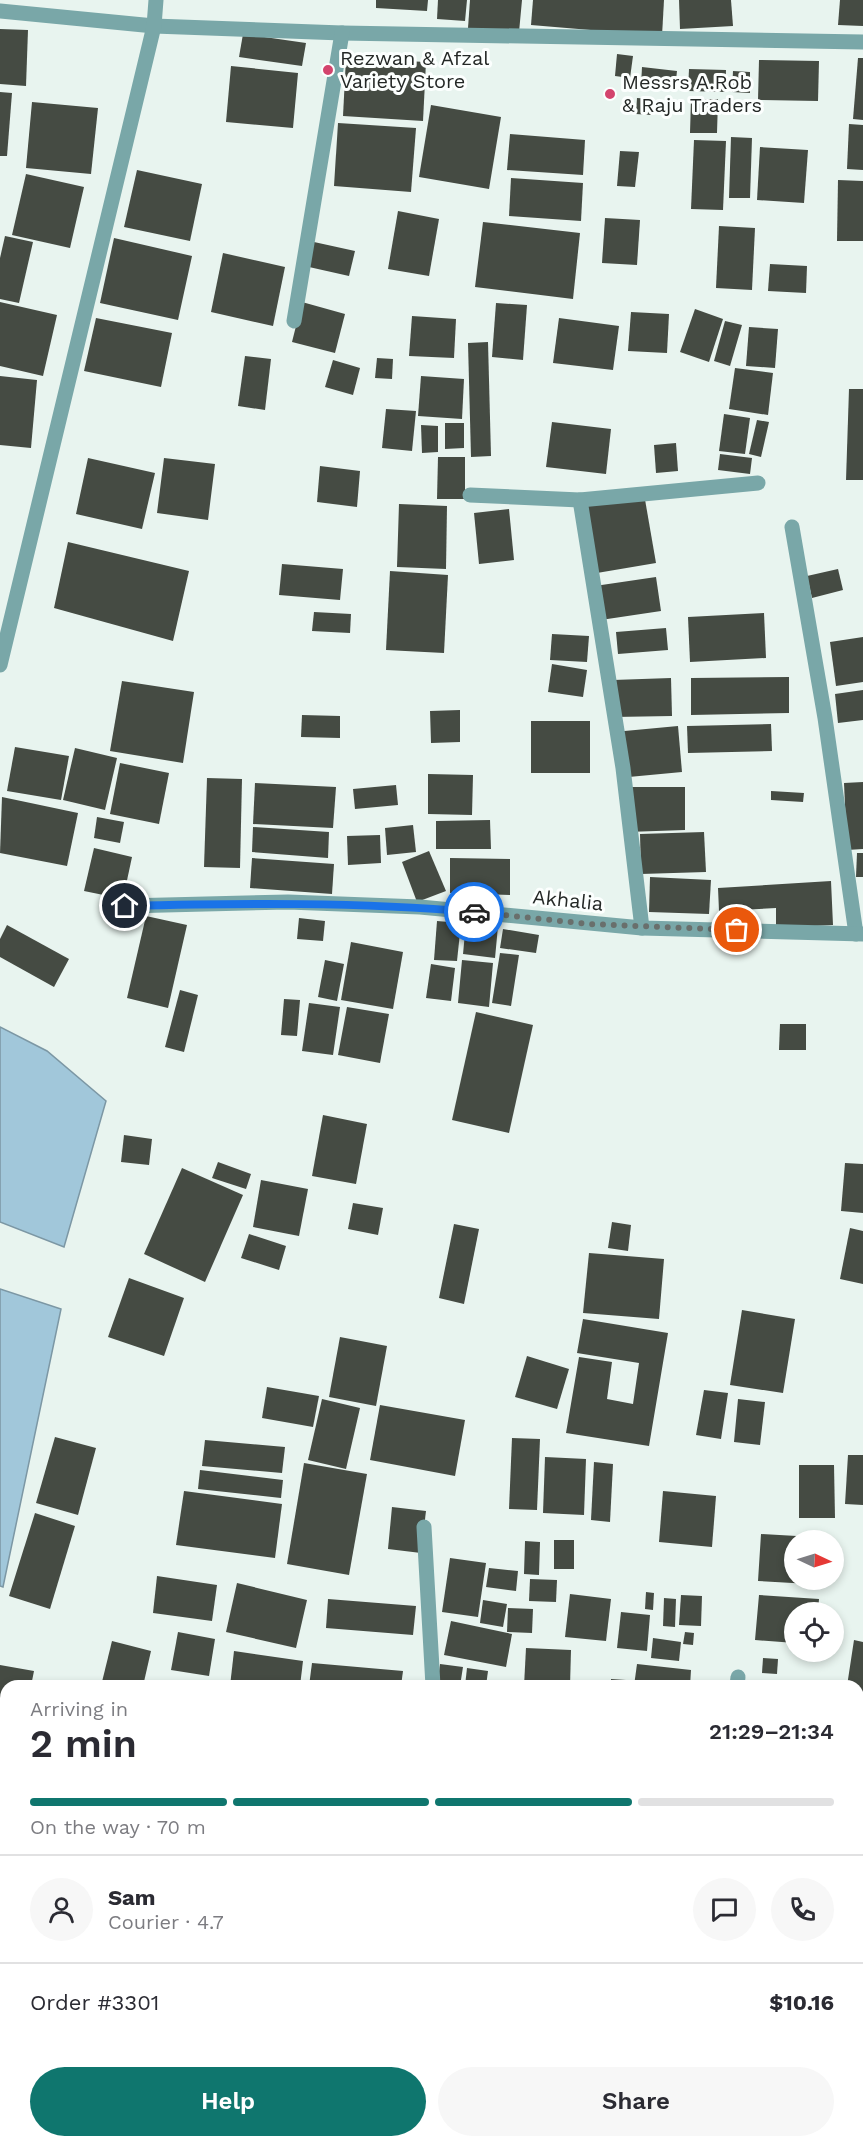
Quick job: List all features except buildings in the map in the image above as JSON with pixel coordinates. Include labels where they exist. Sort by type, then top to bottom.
[{"type":"street","points":[[0,665],[154,26],[156,0]]},
{"type":"street","points":[[0,11],[154,26],[342,33],[863,42]]},
{"type":"street","points":[[294,321],[342,33]]},
{"type":"street","points":[[470,495],[580,500],[758,483]]},
{"type":"street","points":[[580,500],[623,768],[642,928]]},
{"type":"street","points":[[792,527],[860,934]]},
{"type":"street","name":"Akhalia","points":[[125,906],[288,902],[420,907],[642,928],[860,934]]},
{"type":"street","points":[[424,1527],[434,1680]]},
{"type":"water","points":[[0,1027],[47,1051],[106,1101],[64,1247],[0,1222]]},
{"type":"water","points":[[0,1289],[61,1309],[3,1587],[0,1586]]},
{"type":"way so far","points":[[474,912],[642,928],[737,930]]},
{"type":"place","name":"Rezwan & Afzal Variety Store","points":[[328,70]]},
{"type":"place","name":"Messrs A.Rob & Raju Traders","points":[[610,94]]},
{"type":"route","points":[[125,906],[288,902],[420,907],[474,912]]}]
